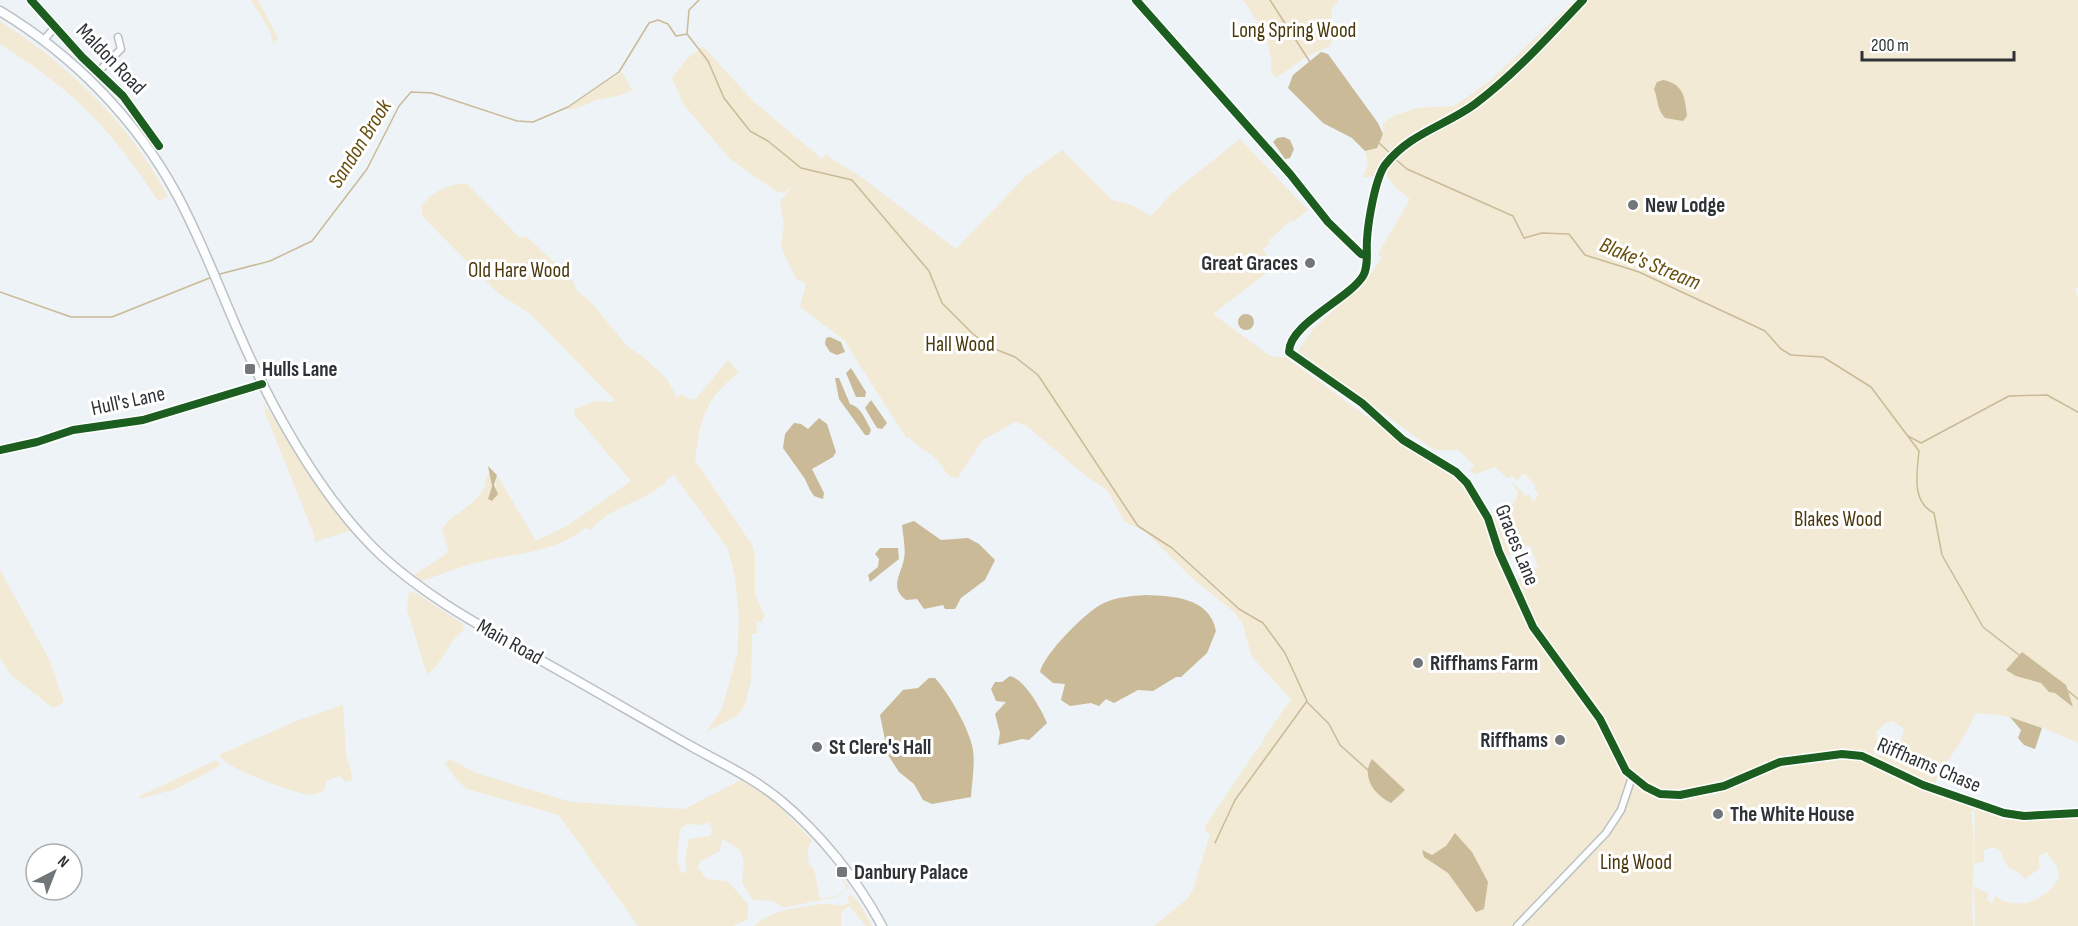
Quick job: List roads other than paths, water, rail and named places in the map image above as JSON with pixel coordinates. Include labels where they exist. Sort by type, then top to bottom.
[{"type":"main road","name":"Maldon Road","points":[[0,11],[43,41],[105,94],[144,142],[175,191],[218,282]]},
{"type":"main road","name":"Main Road","points":[[218,282],[262,384],[320,479],[349,518],[381,554],[446,606],[758,784],[779,799],[812,831],[844,868],[882,926]]},
{"type":"street","name":"Maldon Road","points":[[31,0],[129,103],[159,147]]},
{"type":"street","name":"Graces Lane","points":[[1583,0],[1503,81],[1470,107],[1423,132],[1385,165],[1379,178],[1368,222],[1365,273],[1346,293],[1309,323],[1289,346],[1289,352],[1362,403],[1403,440],[1456,472],[1467,483],[1488,518],[1499,552],[1533,627],[1600,719],[1614,752],[1632,777]]},
{"type":"street","name":"Maldon Road","points":[[43,41],[55,27]]},
{"type":"street","points":[[98,72],[122,49],[118,37]]},
{"type":"street","name":"Hull's Lane","points":[[0,450],[37,442],[73,430],[143,420],[262,384]]},
{"type":"street","name":"Riffhams Chase","points":[[1632,777],[1660,794],[1680,795],[1724,786],[1780,762],[1842,754],[1862,756],[1923,785],[2004,813],[2024,816],[2078,813]]},
{"type":"street","points":[[1517,926],[1606,833],[1621,810],[1632,777]]},
{"type":"waterway","name":"Sandon Brook","points":[[220,274],[270,261],[312,241],[367,169],[399,106],[411,92],[432,93],[517,121],[533,122],[568,107],[619,72],[649,23],[658,20],[668,24],[676,36],[687,34],[689,10],[699,0]]},
{"type":"waterway","name":"Blake's Stream","points":[[1270,0],[1310,62]]},
{"type":"waterway","points":[[687,34],[708,61],[724,98],[750,131],[768,141],[801,168],[852,180],[929,271],[942,303],[972,333],[990,347],[1015,357],[1038,375],[1138,526],[1172,548],[1239,609],[1263,623],[1285,653],[1307,701],[1235,800],[1215,843]]},
{"type":"waterway","name":"Blake's Stream","points":[[1379,143],[1391,154]]},
{"type":"waterway","name":"Blake's Stream","points":[[1394,158],[1407,169],[1513,216],[1524,238],[1542,233],[1569,234],[1585,255],[1639,272],[1765,331],[1781,349],[1791,355],[1823,357],[1871,387],[1919,451],[1917,486],[1922,502],[1934,513],[1942,555],[1983,627],[2019,655]]},
{"type":"waterway","name":"Sandon Brook","points":[[0,292],[71,317],[112,317],[212,277]]},
{"type":"waterway","name":"Blake's Stream","points":[[1908,436],[1921,443],[2009,396],[2047,395],[2078,412]]},
{"type":"waterway","name":"Blake's Stream","points":[[2067,690],[2078,699]]},
{"type":"waterway","points":[[1307,702],[1329,724],[1340,745],[1369,771]]},
{"type":"place","name":"New Lodge","points":[[1633,205]]},
{"type":"place","name":"Great Graces","points":[[1310,263]]},
{"type":"place","name":"Hulls Lane","points":[[250,369]]},
{"type":"place","name":"Riffhams Farm","points":[[1418,663]]},
{"type":"place","name":"Riffhams","points":[[1560,740]]},
{"type":"place","name":"St Clere's Hall","points":[[817,747]]},
{"type":"place","name":"The White House","points":[[1718,814]]},
{"type":"place","name":"Danbury Palace","points":[[842,872]]},
{"type":"park label","name":"Long Spring Wood","points":[[1294,30]]},
{"type":"park label","name":"Old Hare Wood","points":[[519,270]]},
{"type":"park label","name":"Hall Wood","points":[[960,344]]},
{"type":"park label","name":"Blakes Wood","points":[[1838,519]]},
{"type":"park label","name":"Ling Wood","points":[[1636,862]]}]
